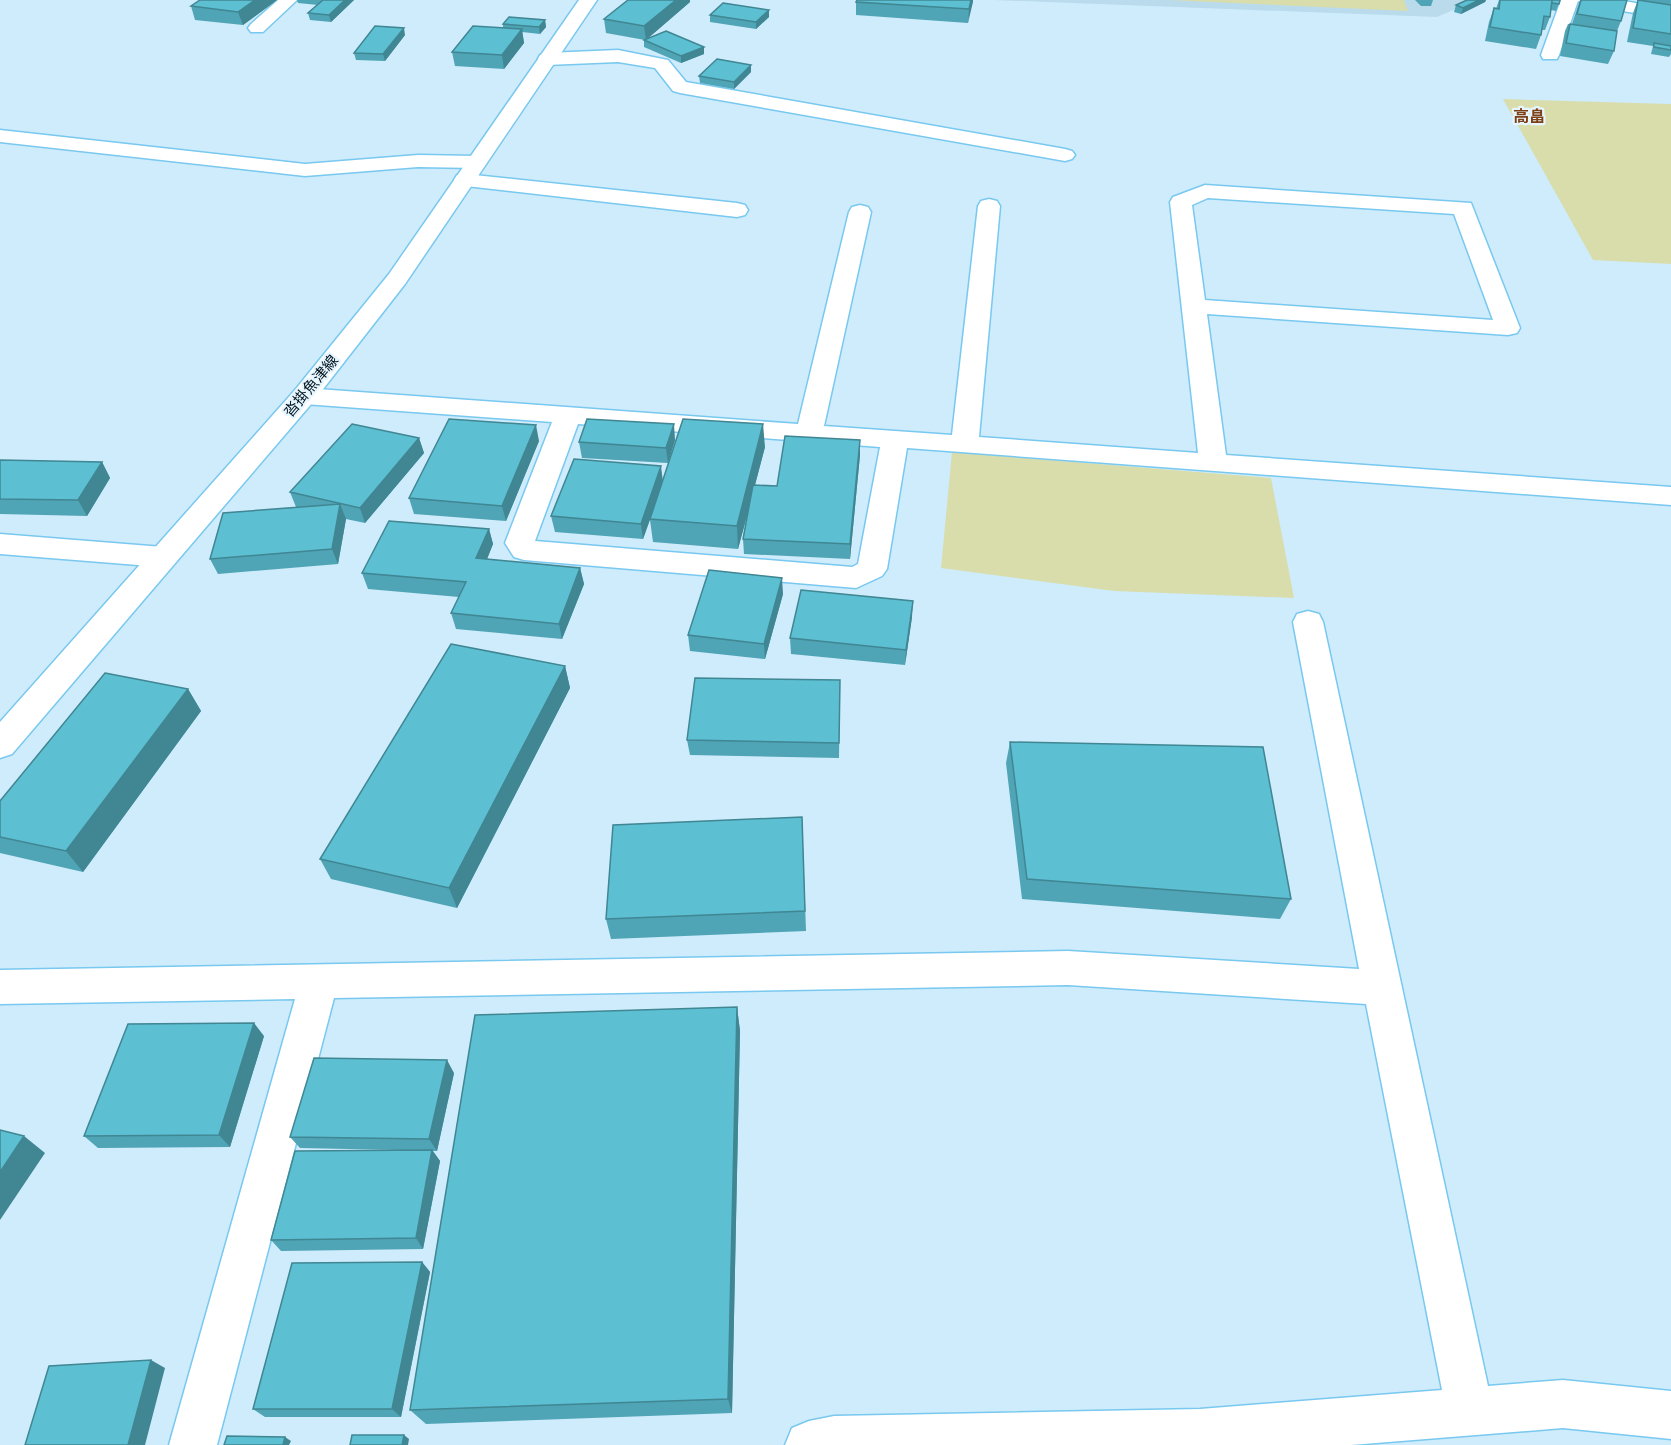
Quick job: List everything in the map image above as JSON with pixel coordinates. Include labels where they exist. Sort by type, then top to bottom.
[{"type":"street","points":[[257,28],[288,0]]},
{"type":"street","name":"沓掛魚津線","points":[[0,745],[304,396],[397,279],[588,0]]},
{"type":"street","points":[[1550,55],[1570,0]]},
{"type":"street","points":[[1586,0],[1671,14]]},
{"type":"street","points":[[547,59],[618,56],[661,64],[681,87],[1065,155]]},
{"type":"street","points":[[0,136],[305,170],[418,161],[471,171],[737,210]]},
{"type":"street","points":[[1194,306],[1508,328],[1463,208],[1205,191],[1181,202],[1213,461]]},
{"type":"street","points":[[965,443],[989,206]]},
{"type":"street","points":[[809,432],[860,212]]},
{"type":"street","points":[[304,396],[1671,496]]},
{"type":"street","points":[[567,415],[520,543],[524,550],[856,578],[872,569],[896,438]]},
{"type":"street","points":[[0,544],[163,557]]},
{"type":"street","points":[[1308,622],[1470,1411]]},
{"type":"street","points":[[0,987],[1068,968],[1382,988]]},
{"type":"street","points":[[193,1445],[319,981]]},
{"type":"street","points":[[809,1445],[834,1440],[1200,1433],[1563,1404],[1671,1415]]},
{"type":"shaded area","points":[[994,0],[1476,0],[1437,17]]},
{"type":"green space","points":[[1169,0],[1404,0],[1408,11]]},
{"type":"green space","points":[[1503,99],[1671,104],[1671,264],[1593,260]]},
{"type":"green space","points":[[952,452],[1271,478],[1294,598],[1114,591],[941,568]]},
{"type":"building","points":[[200,0],[255,0],[238,12],[191,6]]},
{"type":"building","points":[[323,0],[345,0],[329,15],[308,13]]},
{"type":"building","points":[[628,0],[676,0],[644,26],[604,19]]},
{"type":"building","points":[[857,0],[971,0],[969,9],[856,2]]},
{"type":"building","points":[[1467,0],[1479,0],[1463,8],[1456,5]]},
{"type":"building","points":[[1500,0],[1552,0],[1550,17],[1544,16],[1541,35],[1490,27],[1494,8],[1499,9]]},
{"type":"building","points":[[1552,0],[1560,0],[1559,4],[1552,3]]},
{"type":"building","points":[[1581,0],[1627,0],[1621,21],[1577,14]]},
{"type":"building","points":[[1638,0],[1671,5],[1671,34],[1633,28]]},
{"type":"building","points":[[723,3],[769,10],[756,22],[710,15]]},
{"type":"building","points":[[509,17],[545,20],[539,27],[503,24]]},
{"type":"building","points":[[1570,24],[1617,31],[1614,51],[1566,43]]},
{"type":"building","points":[[375,26],[404,28],[383,54],[354,53]]},
{"type":"building","points":[[473,26],[522,29],[502,55],[452,52]]},
{"type":"building","points":[[666,31],[704,47],[681,56],[644,40]]},
{"type":"building","points":[[1654,43],[1671,46],[1671,50],[1654,47]]},
{"type":"building","points":[[717,59],[751,65],[734,82],[699,76]]},
{"type":"building","points":[[449,419],[536,425],[502,506],[409,498]]},
{"type":"building","points":[[587,419],[674,424],[666,448],[579,442]]},
{"type":"building","points":[[683,419],[763,424],[737,526],[650,519]]},
{"type":"building","points":[[352,424],[419,438],[360,508],[290,492]]},
{"type":"building","points":[[785,436],[860,440],[850,544],[743,539],[753,485],[777,486]]},
{"type":"building","points":[[574,459],[661,466],[641,524],[551,516]]},
{"type":"building","points":[[0,460],[102,462],[78,500],[0,499]]},
{"type":"building","points":[[340,504],[332,549],[210,559],[223,513]]},
{"type":"building","points":[[389,521],[489,529],[476,558],[580,568],[559,624],[451,613],[466,582],[362,573]]},
{"type":"building","points":[[709,570],[782,578],[764,644],[688,635]]},
{"type":"building","points":[[801,590],[913,601],[906,650],[790,638]]},
{"type":"building","points":[[451,644],[565,666],[449,888],[320,859]]},
{"type":"building","points":[[105,673],[188,689],[66,851],[0,837],[0,801]]},
{"type":"building","points":[[695,678],[840,680],[839,743],[687,740]]},
{"type":"building","points":[[1010,742],[1263,747],[1291,899],[1027,879]]},
{"type":"building","points":[[802,817],[805,911],[606,919],[613,825]]},
{"type":"building","points":[[737,1007],[728,1399],[410,1410],[475,1015]]},
{"type":"building","points":[[254,1023],[219,1135],[84,1136],[128,1024]]},
{"type":"building","points":[[314,1058],[447,1060],[429,1139],[290,1137]]},
{"type":"building","points":[[0,1130],[24,1136],[0,1172]]},
{"type":"building","points":[[432,1150],[416,1238],[271,1240],[295,1151]]},
{"type":"building","points":[[422,1262],[392,1409],[253,1409],[292,1263]]},
{"type":"building","points":[[151,1360],[128,1445],[25,1445],[49,1366]]},
{"type":"building","points":[[352,1435],[404,1435],[402,1445],[350,1445]]},
{"type":"building","points":[[227,1436],[285,1437],[283,1445],[224,1445]]},
{"type":"district","name":"高畠","points":[[1529,116]]}]
